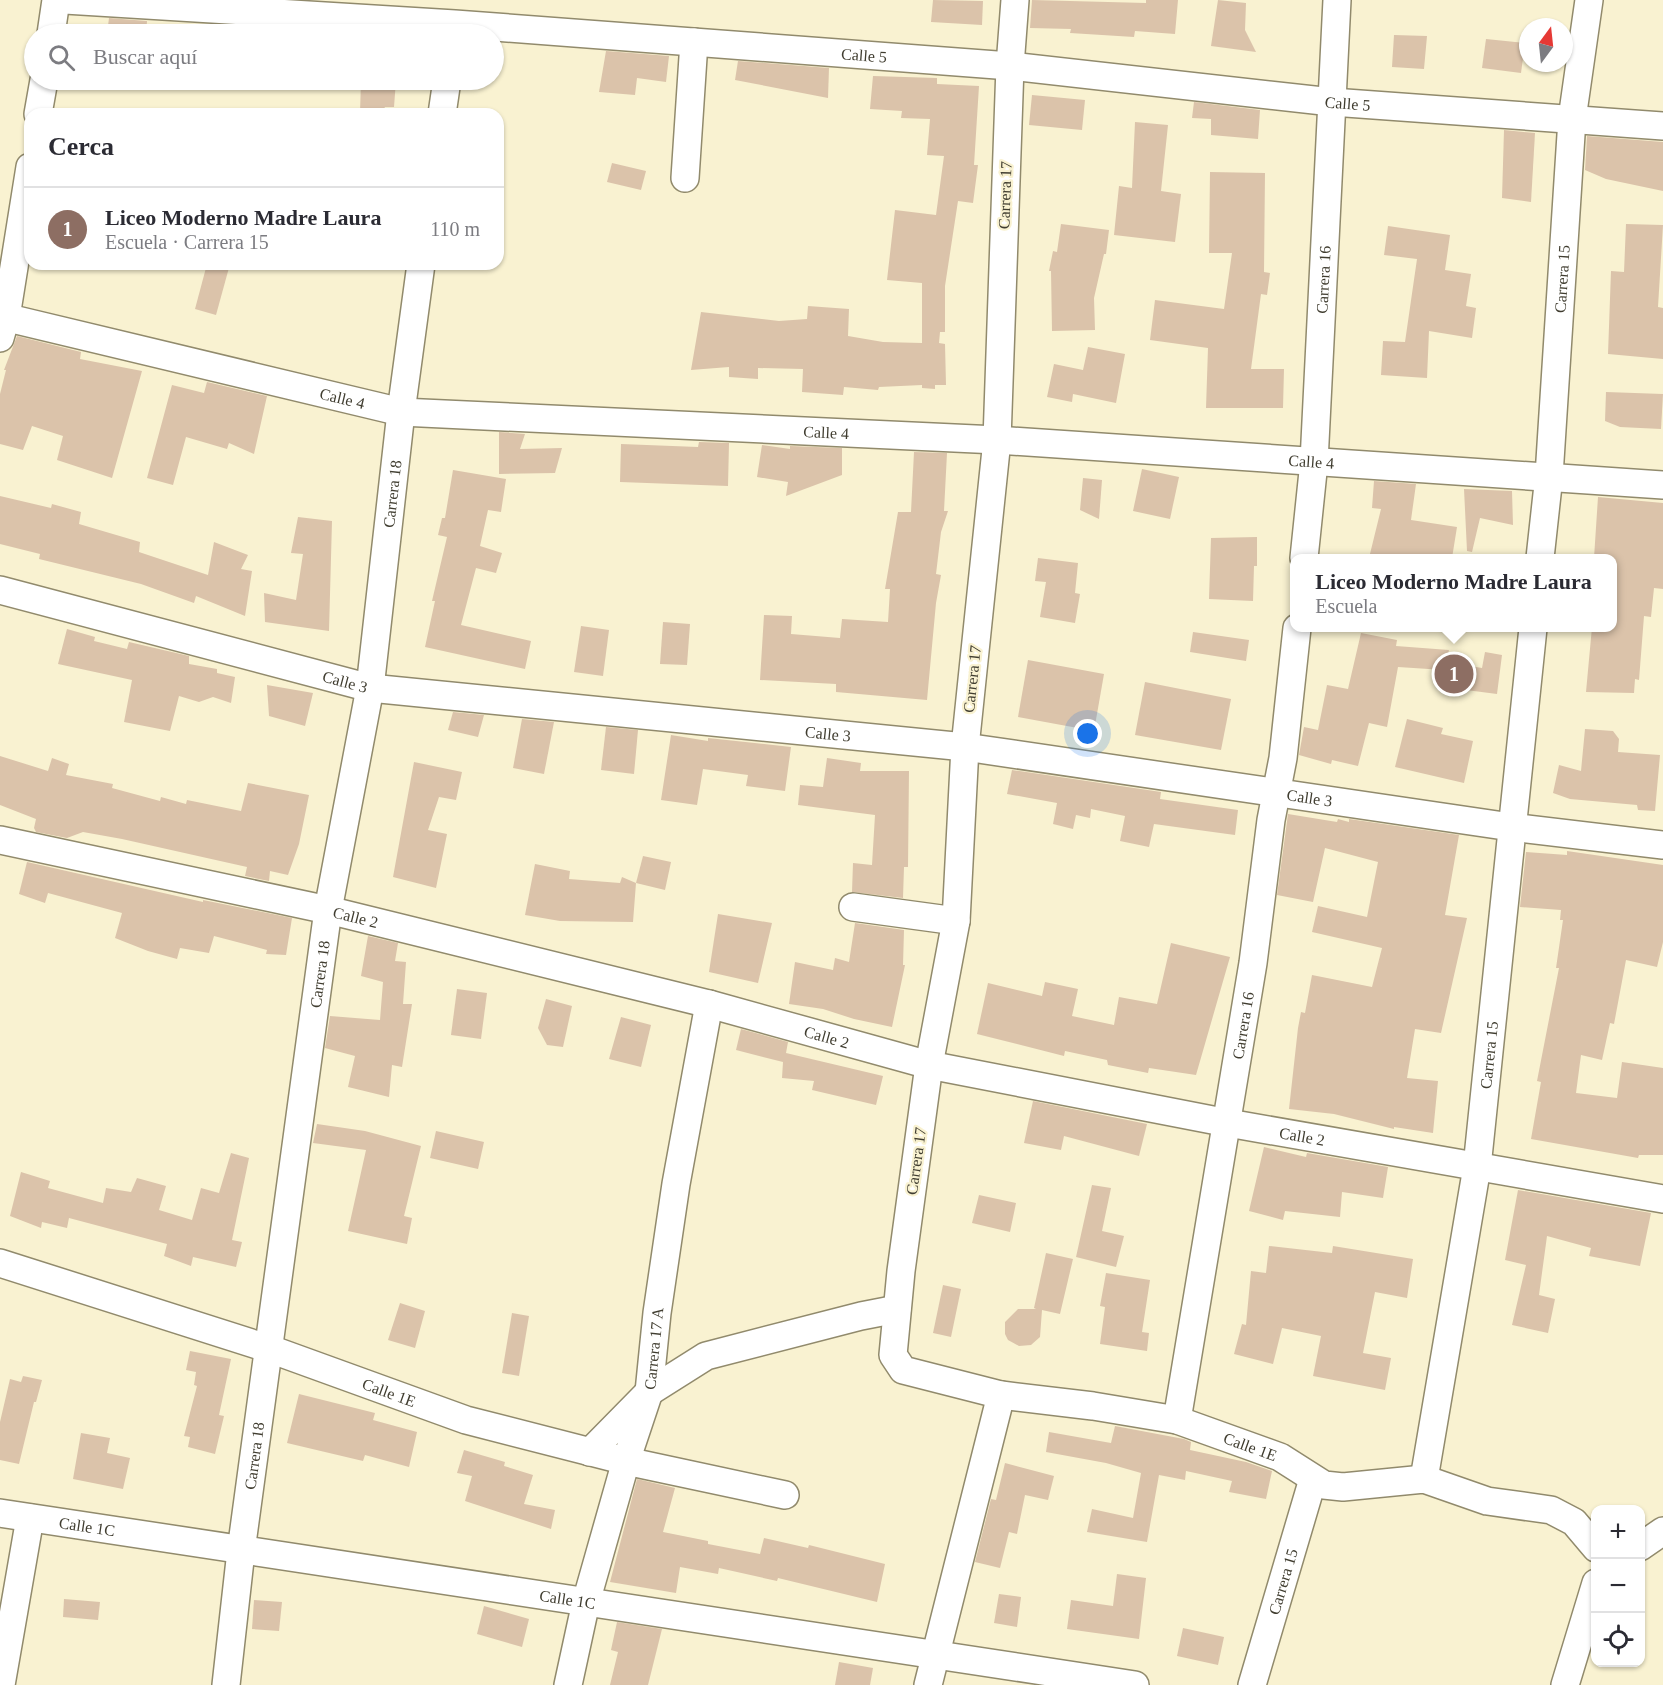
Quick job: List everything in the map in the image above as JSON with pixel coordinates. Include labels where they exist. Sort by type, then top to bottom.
[{"type":"street","points":[[52,24],[56,0]]},
{"type":"street","name":"Calle 5","points":[[65,0],[498,24]]},
{"type":"street","name":"Carrera 17","points":[[893,1355],[929,1065],[956,921],[966,747],[997,440],[1010,66],[1015,0]]},
{"type":"street","name":"Carrera 16","points":[[1304,554],[1314,462],[1337,0]]},
{"type":"street","name":"Carrera 15","points":[[1540,554],[1549,476],[1572,119],[1588,0]]},
{"type":"street","name":"Calle 5","points":[[504,25],[694,42],[1010,66],[1332,102],[1663,126]]},
{"type":"street","points":[[685,178],[694,42]]},
{"type":"street","points":[[39,108],[42,90]]},
{"type":"street","points":[[443,108],[446,90]]},
{"type":"street","points":[[2,324],[24,201]]},
{"type":"street","name":"Carrera 18","points":[[226,1685],[241,1551],[328,910],[370,688],[401,412],[420,270]]},
{"type":"street","name":"Calle 4","points":[[2,324],[401,412],[997,440],[1663,485]]},
{"type":"street","name":"Calle 3","points":[[0,590],[370,688],[966,747],[1511,827],[1663,845]]},
{"type":"street","name":"Carrera 16","points":[[1177,1420],[1228,1123],[1271,820],[1278,792],[1296,632]]},
{"type":"street","name":"Carrera 15","points":[[1424,1479],[1477,1167],[1532,632]]},
{"type":"street","name":"Calle 2","points":[[0,840],[328,910],[709,1004],[929,1065],[1228,1123],[1663,1199]]},
{"type":"street","points":[[853,907],[956,921]]},
{"type":"street","name":"Carrera 17 A","points":[[568,1685],[586,1602],[626,1461],[650,1392],[657,1313],[674,1196],[709,1004]]},
{"type":"street","name":"Calle 1E","points":[[0,1263],[270,1349],[466,1420],[626,1461],[785,1495]]},
{"type":"street","points":[[590,1452],[650,1392],[706,1356],[861,1316],[897,1310]]},
{"type":"street","name":"Calle 1E","points":[[893,1355],[903,1370],[1001,1395],[1094,1406],[1177,1420],[1287,1459],[1324,1485],[1343,1487],[1424,1479],[1486,1501],[1551,1510],[1574,1522],[1591,1542]]},
{"type":"street","points":[[928,1685],[1001,1395]]},
{"type":"street","name":"Carrera 15","points":[[1252,1685],[1313,1479]]},
{"type":"street","name":"Calle 1C","points":[[0,1513],[936,1657],[1135,1685]]},
{"type":"street","points":[[1,1685],[30,1518]]},
{"type":"street","points":[[1645,1544],[1663,1532]]},
{"type":"street","points":[[1565,1685],[1591,1599]]},
{"type":"building","points":[[933,0],[983,1],[982,25],[931,22]]},
{"type":"building","points":[[1032,0],[1146,3],[1146,0],[1178,0],[1175,34],[1135,31],[1134,37],[1070,33],[1071,29],[1030,28]]},
{"type":"building","points":[[1218,0],[1246,3],[1245,30],[1256,52],[1211,46]]},
{"type":"building","points":[[109,18],[147,21],[147,24],[108,24]]},
{"type":"building","points":[[1394,35],[1427,36],[1424,69],[1392,67]]},
{"type":"building","points":[[1486,39],[1519,42],[1519,72],[1521,73],[1482,68]]},
{"type":"building","points":[[606,51],[669,56],[666,82],[637,78],[635,95],[599,92]]},
{"type":"building","points":[[738,61],[829,68],[828,98],[735,80]]},
{"type":"building","points":[[873,76],[937,78],[937,84],[979,86],[974,165],[978,165],[973,203],[958,201],[945,286],[945,332],[940,332],[939,343],[945,344],[946,385],[935,385],[935,389],[922,388],[922,385],[879,387],[878,390],[844,387],[843,395],[802,392],[803,369],[758,368],[758,379],[729,377],[729,367],[691,370],[701,312],[779,321],[807,319],[808,306],[849,309],[848,336],[883,342],[922,343],[922,283],[887,280],[895,210],[936,215],[944,156],[927,155],[930,119],[901,118],[902,111],[870,109]]},
{"type":"building","points":[[361,90],[395,90],[394,107],[360,108]]},
{"type":"building","points":[[1032,95],[1085,100],[1082,130],[1029,125]]},
{"type":"building","points":[[1194,102],[1260,110],[1258,139],[1211,135],[1211,119],[1192,118]]},
{"type":"building","points":[[1135,122],[1168,125],[1161,191],[1181,194],[1175,242],[1114,235],[1119,186],[1132,188]]},
{"type":"building","points":[[1504,130],[1535,133],[1531,202],[1502,198]]},
{"type":"building","points":[[1587,136],[1663,142],[1663,191],[1606,179],[1585,170]]},
{"type":"building","points":[[612,163],[646,171],[641,190],[607,182]]},
{"type":"building","points":[[1210,172],[1265,173],[1264,272],[1270,273],[1267,295],[1261,294],[1251,369],[1284,369],[1283,408],[1206,408],[1208,348],[1150,340],[1155,300],[1224,309],[1232,253],[1209,253]]},
{"type":"building","points":[[1061,224],[1109,230],[1106,254],[1104,254],[1094,298],[1095,330],[1052,331],[1051,271],[1049,271],[1053,251],[1057,252]]},
{"type":"building","points":[[1626,224],[1663,225],[1658,307],[1663,308],[1663,359],[1608,354],[1611,271],[1624,272]]},
{"type":"building","points":[[1388,226],[1450,235],[1445,270],[1471,274],[1466,306],[1476,308],[1472,338],[1429,331],[1427,378],[1381,375],[1383,341],[1405,342],[1417,259],[1384,255]]},
{"type":"building","points":[[205,270],[228,270],[216,315],[195,309]]},
{"type":"building","points":[[17,336],[81,352],[80,359],[142,371],[112,478],[57,460],[63,436],[32,426],[23,450],[0,444],[0,394],[6,370],[4,370]]},
{"type":"building","points":[[1088,347],[1125,354],[1116,403],[1073,394],[1072,402],[1047,397],[1054,364],[1083,370]]},
{"type":"building","points":[[207,382],[267,396],[254,454],[229,443],[227,449],[186,437],[173,485],[147,478],[172,385],[204,393]]},
{"type":"building","points":[[1606,392],[1663,394],[1661,429],[1620,427],[1605,421]]},
{"type":"building","points":[[499,432],[525,434],[520,449],[562,448],[555,473],[499,474]]},
{"type":"building","points":[[699,442],[729,443],[728,486],[620,482],[621,444],[698,447]]},
{"type":"building","points":[[762,445],[790,449],[790,446],[842,448],[842,475],[786,496],[788,482],[757,477]]},
{"type":"building","points":[[914,452],[947,453],[944,511],[948,511],[941,532],[936,574],[941,575],[936,603],[927,700],[836,692],[836,684],[760,680],[764,615],[792,616],[791,634],[840,638],[842,619],[888,622],[890,589],[885,589],[898,512],[911,512]]},
{"type":"building","points":[[1142,469],[1179,477],[1170,519],[1133,511]]},
{"type":"building","points":[[453,470],[506,479],[501,512],[488,510],[480,546],[502,553],[496,573],[476,568],[461,625],[531,641],[525,669],[425,647],[435,601],[432,601],[447,537],[438,535],[442,518],[445,518]]},
{"type":"building","points":[[1083,478],[1102,480],[1099,519],[1080,510]]},
{"type":"building","points":[[1374,481],[1416,484],[1411,520],[1457,527],[1453,554],[1370,554],[1381,509],[1372,508]]},
{"type":"building","points":[[1464,489],[1512,491],[1513,525],[1480,518],[1472,552],[1467,551]]},
{"type":"building","points":[[0,496],[51,508],[52,504],[81,512],[79,524],[140,542],[139,552],[208,575],[214,542],[248,555],[241,569],[252,571],[245,616],[196,596],[194,603],[141,584],[39,559],[40,554],[0,544]]},
{"type":"building","points":[[1598,497],[1663,503],[1663,589],[1654,588],[1651,617],[1644,616],[1639,680],[1635,679],[1634,693],[1586,692],[1592,632],[1617,632],[1617,554],[1594,554]]},
{"type":"building","points":[[298,517],[332,521],[329,631],[265,622],[264,593],[296,600],[303,554],[291,553]]},
{"type":"building","points":[[1257,537],[1257,566],[1254,566],[1253,601],[1209,599],[1211,538]]},
{"type":"building","points":[[1038,558],[1078,563],[1075,593],[1080,594],[1075,623],[1040,617],[1046,582],[1035,581]]},
{"type":"building","points":[[663,622],[690,624],[687,665],[660,664]]},
{"type":"building","points":[[581,626],[609,630],[603,676],[574,672]]},
{"type":"building","points":[[67,629],[95,637],[94,641],[127,649],[129,642],[189,656],[189,664],[217,669],[217,673],[235,677],[231,703],[213,697],[199,702],[179,696],[170,731],[124,722],[132,680],[58,664]]},
{"type":"building","points":[[1193,632],[1249,640],[1246,661],[1190,652]]},
{"type":"building","points":[[1361,633],[1397,640],[1396,646],[1449,650],[1444,670],[1398,667],[1387,727],[1369,723],[1358,766],[1332,760],[1331,764],[1299,755],[1304,727],[1318,730],[1327,685],[1348,689]]},
{"type":"building","points":[[1485,652],[1502,655],[1497,694],[1443,687],[1446,662],[1482,668]]},
{"type":"building","points":[[1028,660],[1104,674],[1094,731],[1018,717]]},
{"type":"building","points":[[1145,682],[1231,699],[1221,750],[1135,735]]},
{"type":"building","points":[[267,685],[313,693],[305,726],[269,716]]},
{"type":"building","points":[[453,712],[484,715],[478,737],[448,730]]},
{"type":"building","points":[[522,719],[554,722],[544,774],[513,768]]},
{"type":"building","points":[[1407,719],[1443,728],[1441,734],[1473,741],[1464,783],[1395,767]]},
{"type":"building","points":[[606,727],[638,730],[634,774],[601,770]]},
{"type":"building","points":[[1585,729],[1613,731],[1619,739],[1618,752],[1660,755],[1655,811],[1638,810],[1637,805],[1570,799],[1553,793],[1559,765],[1581,771]]},
{"type":"building","points":[[671,735],[708,741],[708,738],[791,747],[785,791],[746,786],[748,775],[703,769],[697,805],[661,800]]},
{"type":"building","points":[[0,756],[48,771],[52,758],[69,764],[66,775],[113,784],[112,788],[160,801],[161,797],[186,804],[187,800],[241,811],[248,783],[309,795],[299,844],[288,875],[270,871],[269,881],[245,876],[247,867],[122,839],[83,832],[67,838],[36,832],[34,828],[36,819],[0,805]]},
{"type":"building","points":[[827,758],[861,763],[860,771],[909,771],[908,867],[904,867],[903,898],[852,892],[853,863],[872,865],[875,815],[798,805],[800,785],[823,787]]},
{"type":"building","points":[[414,762],[462,772],[456,800],[439,797],[428,830],[447,834],[436,888],[393,877]]},
{"type":"building","points":[[1012,770],[1161,792],[1160,799],[1238,810],[1235,835],[1154,824],[1149,847],[1120,841],[1125,816],[1091,809],[1090,818],[1076,815],[1073,829],[1053,824],[1057,803],[1007,794]]},
{"type":"building","points":[[1288,814],[1337,822],[1338,819],[1349,822],[1349,819],[1459,835],[1445,915],[1467,918],[1441,1033],[1415,1029],[1407,1078],[1438,1081],[1433,1133],[1394,1127],[1394,1129],[1334,1114],[1289,1109],[1298,1028],[1301,1012],[1305,1013],[1312,975],[1372,987],[1382,948],[1312,932],[1318,906],[1367,917],[1378,862],[1325,848],[1313,902],[1277,895]]},
{"type":"building","points":[[1567,851],[1663,865],[1663,942],[1657,967],[1626,960],[1614,1024],[1610,1023],[1602,1060],[1581,1055],[1576,1093],[1617,1098],[1622,1062],[1663,1068],[1663,1155],[1639,1155],[1638,1158],[1531,1139],[1541,1082],[1537,1081],[1559,968],[1556,968],[1563,920],[1560,920],[1561,910],[1520,907],[1526,852],[1567,855]]},
{"type":"building","points":[[643,856],[671,862],[665,890],[636,883]]},
{"type":"building","points":[[27,862],[203,902],[203,900],[292,918],[286,955],[266,954],[267,950],[214,936],[209,953],[180,948],[177,959],[148,951],[115,938],[122,913],[48,893],[45,903],[19,894]]},
{"type":"building","points":[[535,864],[570,871],[569,879],[620,883],[622,877],[636,883],[633,922],[560,921],[525,915]]},
{"type":"building","points":[[718,914],[772,923],[758,983],[709,972]]},
{"type":"building","points":[[855,923],[904,930],[903,965],[905,965],[892,1027],[854,1019],[823,1009],[789,1004],[795,962],[833,970],[835,958],[849,962]]},
{"type":"building","points":[[368,936],[398,943],[395,961],[406,962],[403,1004],[412,1004],[402,1067],[392,1065],[389,1097],[348,1087],[355,1056],[325,1048],[330,1016],[380,1020],[383,982],[361,976]]},
{"type":"building","points":[[1171,943],[1230,957],[1196,1075],[1149,1068],[1148,1073],[1108,1065],[1107,1060],[1065,1051],[1064,1056],[977,1034],[988,983],[1042,996],[1045,982],[1078,989],[1072,1016],[1114,1025],[1119,997],[1157,1004]]},
{"type":"building","points":[[457,989],[487,993],[481,1039],[451,1035]]},
{"type":"building","points":[[546,999],[572,1006],[563,1047],[547,1045],[538,1028]]},
{"type":"building","points":[[621,1017],[651,1025],[641,1067],[609,1059]]},
{"type":"building","points":[[741,1029],[788,1042],[786,1053],[883,1076],[876,1105],[812,1090],[814,1081],[782,1078],[783,1062],[736,1050]]},
{"type":"building","points":[[1033,1101],[1147,1124],[1139,1156],[1064,1136],[1061,1150],[1024,1143]]},
{"type":"building","points":[[317,1124],[365,1131],[421,1146],[404,1216],[412,1218],[407,1244],[348,1231],[366,1150],[313,1143]]},
{"type":"building","points":[[436,1131],[484,1142],[478,1169],[430,1158]]},
{"type":"building","points":[[1264,1147],[1306,1157],[1307,1153],[1388,1167],[1383,1198],[1342,1192],[1340,1217],[1285,1211],[1283,1220],[1249,1211]]},
{"type":"building","points":[[231,1153],[249,1158],[232,1240],[242,1242],[236,1267],[193,1257],[191,1266],[164,1256],[167,1244],[69,1218],[67,1228],[42,1222],[41,1228],[10,1216],[21,1172],[50,1181],[48,1188],[103,1203],[106,1188],[131,1192],[137,1178],[166,1186],[159,1210],[192,1220],[201,1188],[219,1193]]},
{"type":"building","points":[[1092,1185],[1111,1188],[1102,1231],[1124,1236],[1116,1267],[1076,1257]]},
{"type":"building","points":[[1518,1190],[1651,1213],[1640,1266],[1589,1256],[1591,1248],[1547,1236],[1539,1295],[1555,1299],[1548,1333],[1512,1325],[1526,1265],[1505,1260]]},
{"type":"building","points":[[979,1195],[1016,1203],[1010,1232],[972,1223]]},
{"type":"building","points":[[1269,1246],[1332,1253],[1333,1246],[1413,1259],[1407,1298],[1375,1292],[1363,1353],[1391,1358],[1385,1390],[1313,1376],[1321,1336],[1282,1328],[1273,1364],[1234,1354],[1242,1324],[1246,1325],[1251,1271],[1266,1273]]},
{"type":"building","points":[[1046,1253],[1073,1259],[1060,1314],[1042,1310],[1040,1337],[1031,1345],[1019,1346],[1008,1340],[1005,1334],[1005,1322],[1018,1309],[1036,1309],[1034,1308]]},
{"type":"building","points":[[1106,1273],[1150,1280],[1142,1332],[1149,1333],[1147,1351],[1100,1344],[1105,1307],[1100,1306]]},
{"type":"building","points":[[943,1285],[961,1289],[951,1337],[933,1333]]},
{"type":"building","points":[[400,1303],[425,1311],[415,1348],[388,1340]]},
{"type":"building","points":[[512,1313],[529,1316],[519,1376],[502,1373]]},
{"type":"building","points":[[190,1351],[231,1359],[219,1415],[224,1416],[215,1454],[188,1447],[190,1437],[184,1436],[197,1386],[194,1385],[196,1372],[186,1370]]},
{"type":"building","points":[[23,1376],[42,1380],[36,1402],[34,1402],[19,1464],[0,1460],[0,1422],[10,1379],[21,1382]]},
{"type":"building","points":[[299,1394],[375,1413],[373,1420],[417,1432],[409,1467],[365,1455],[363,1461],[287,1443]]},
{"type":"building","points":[[1115,1426],[1184,1439],[1191,1442],[1190,1450],[1246,1462],[1272,1471],[1266,1499],[1229,1492],[1232,1481],[1186,1471],[1185,1480],[1159,1475],[1147,1542],[1087,1532],[1092,1509],[1133,1518],[1141,1473],[1106,1463],[1046,1452],[1049,1432],[1111,1443]]},
{"type":"building","points":[[81,1433],[110,1438],[107,1453],[130,1458],[123,1489],[73,1479]]},
{"type":"building","points":[[464,1450],[505,1462],[504,1466],[533,1475],[524,1504],[555,1510],[551,1529],[465,1501],[472,1476],[457,1473]]},
{"type":"building","points":[[1005,1463],[1054,1476],[1048,1500],[1025,1495],[1017,1534],[1009,1532],[1000,1568],[975,1562],[991,1499],[996,1500]]},
{"type":"building","points":[[637,1479],[675,1488],[663,1532],[760,1554],[764,1538],[808,1548],[809,1545],[885,1564],[877,1602],[778,1578],[777,1581],[719,1568],[718,1574],[680,1567],[676,1593],[610,1582]]},
{"type":"building","points":[[1117,1574],[1146,1578],[1139,1639],[1067,1629],[1071,1600],[1113,1606]]},
{"type":"building","points":[[999,1594],[1021,1597],[1017,1627],[994,1623]]},
{"type":"building","points":[[64,1599],[100,1602],[98,1620],[63,1617]]},
{"type":"building","points":[[254,1600],[282,1602],[279,1631],[252,1629]]},
{"type":"building","points":[[484,1606],[529,1619],[522,1647],[477,1634]]},
{"type":"building","points":[[617,1622],[662,1629],[648,1685],[610,1685],[618,1652],[611,1650]]},
{"type":"building","points":[[1183,1628],[1224,1637],[1218,1665],[1177,1656]]},
{"type":"building","points":[[839,1662],[873,1668],[870,1685],[835,1685]]},
{"type":"place","name":"Liceo Moderno Madre Laura","points":[[1454,674]]}]
